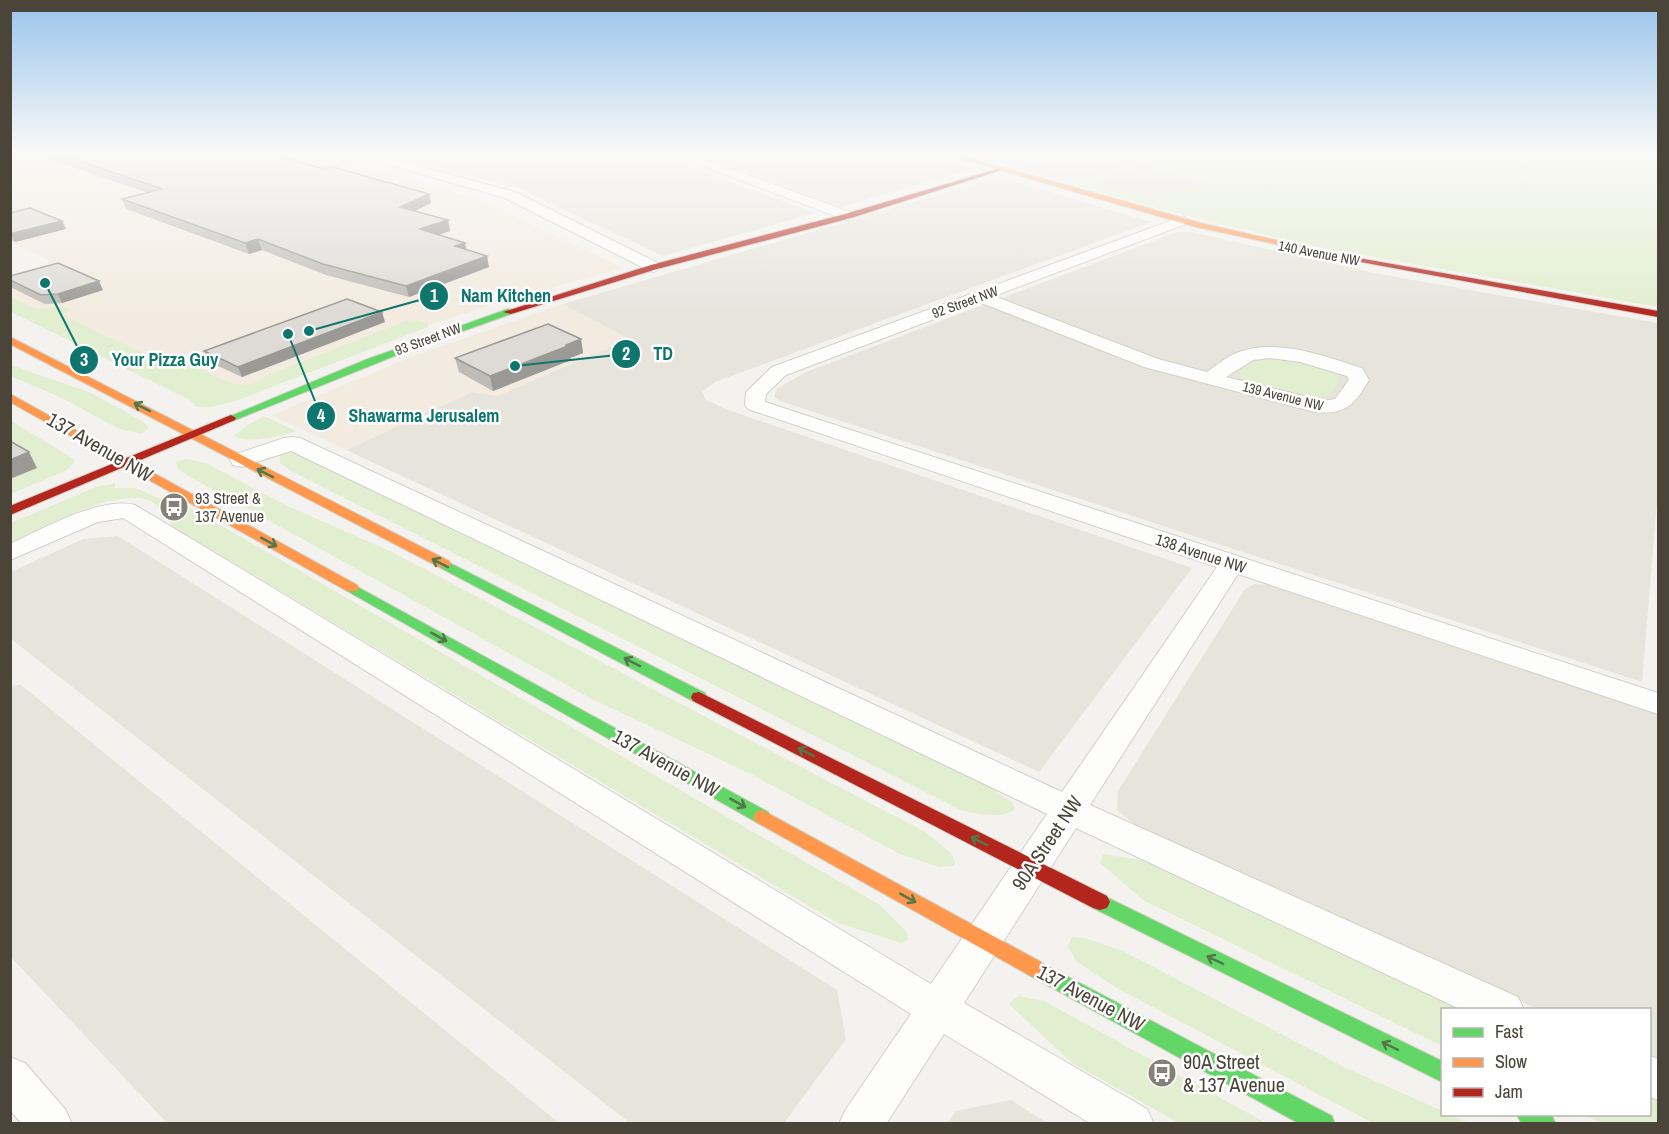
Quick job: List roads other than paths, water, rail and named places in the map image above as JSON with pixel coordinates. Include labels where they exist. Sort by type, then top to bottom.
[{"type":"main road","name":"93 Street NW","points":[[10,511],[349,369],[452,330],[654,267],[875,208]]},
{"type":"main road","name":"140 Avenue NW","points":[[1134,208],[1305,250],[1659,314]]},
{"type":"main road","points":[[10,340],[1031,868],[1441,1071]]},
{"type":"main road","points":[[10,351],[79,375]]},
{"type":"main road","name":"137 Avenue NW","points":[[10,396],[126,463],[983,939],[1324,1124]]},
{"type":"main road","points":[[1531,1116],[1545,1124]]},
{"type":"street","points":[[536,208],[654,267]]},
{"type":"street","points":[[826,208],[848,216]]},
{"type":"street","name":"92 Street NW","points":[[756,392],[779,371],[1180,221]]},
{"type":"street","name":"139 Avenue NW","points":[[981,297],[1151,363],[1210,378],[1333,408],[1344,403],[1359,380],[1355,372],[1340,367],[1286,354],[1263,352],[1246,356],[1210,378]]},
{"type":"street","name":"138 Avenue NW","points":[[756,392],[755,405],[1659,704]]},
{"type":"street","points":[[241,460],[292,443],[1069,810],[1500,1008]]},
{"type":"street","points":[[10,553],[92,516],[127,510],[938,1009],[1132,1124]]},
{"type":"street","name":"90A Street NW","points":[[861,1124],[1232,563]]},
{"type":"street","points":[[10,1077],[50,1124]]},
{"type":"place","name":"Your Pizza Guy","points":[[45,283]]},
{"type":"place","name":"Nam Kitchen","points":[[309,331]]},
{"type":"place","name":"Shawarma Jerusalem","points":[[288,334]]},
{"type":"place","name":"TD","points":[[515,366]]},
{"type":"place","name":"93 Street & 137 Avenue","points":[[174,507]]},
{"type":"place","name":"90A Street & 137 Avenue","points":[[1162,1073]]}]
